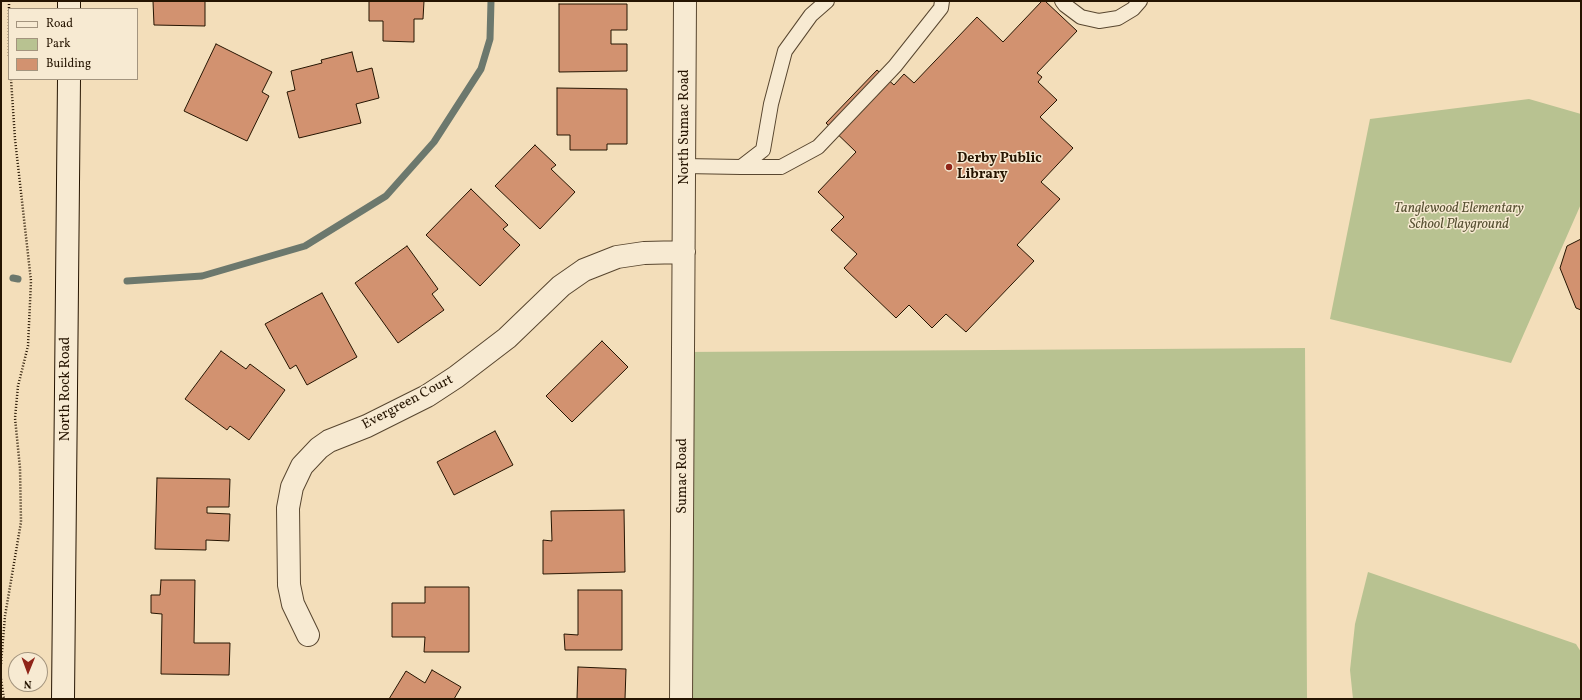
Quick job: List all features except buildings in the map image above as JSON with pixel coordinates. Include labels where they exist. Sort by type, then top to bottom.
[{"type":"street","name":"North Sumac Road","points":[[684,252],[685,1]]},
{"type":"street","name":"North Rock Road","points":[[63,699],[69,80]]},
{"type":"street","name":"Evergreen Court","points":[[308,635],[293,604],[289,585],[288,508],[292,487],[302,466],[318,448],[329,441],[367,426],[427,396],[456,377],[507,338],[561,286],[584,270],[617,257],[644,253],[684,252]]},
{"type":"street","name":"Sumac Road","points":[[681,699],[684,252]]},
{"type":"lane","points":[[741,167],[763,150],[771,104],[785,51],[811,15],[828,1]]},
{"type":"lane","points":[[684,166],[782,167],[818,147],[895,66],[941,8],[942,1]]},
{"type":"lane","points":[[1062,1],[1064,5],[1081,17],[1099,21],[1118,18],[1133,9],[1140,1]]},
{"type":"path","points":[[1,664],[5,616],[21,522],[20,468],[15,418],[18,386],[28,346],[31,281],[15,139],[11,80]]},
{"type":"path","points":[[1,679],[4,699]]},
{"type":"green space","name":"Tanglewood Elementary School Playground","points":[[1529,99],[1581,114],[1581,204],[1511,363],[1330,319],[1370,119]]},
{"type":"green space","points":[[1305,348],[1307,699],[680,699],[683,352]]},
{"type":"green space","points":[[1368,572],[1576,644],[1581,652],[1581,699],[1353,699],[1350,670],[1355,624]]},
{"type":"waterway","points":[[127,281],[202,276],[305,246],[386,196],[434,142],[481,69],[490,39],[491,1]]},
{"type":"waterway","points":[[13,278],[18,279]]},
{"type":"place","name":"Derby Public Library","points":[[949,167]]}]
